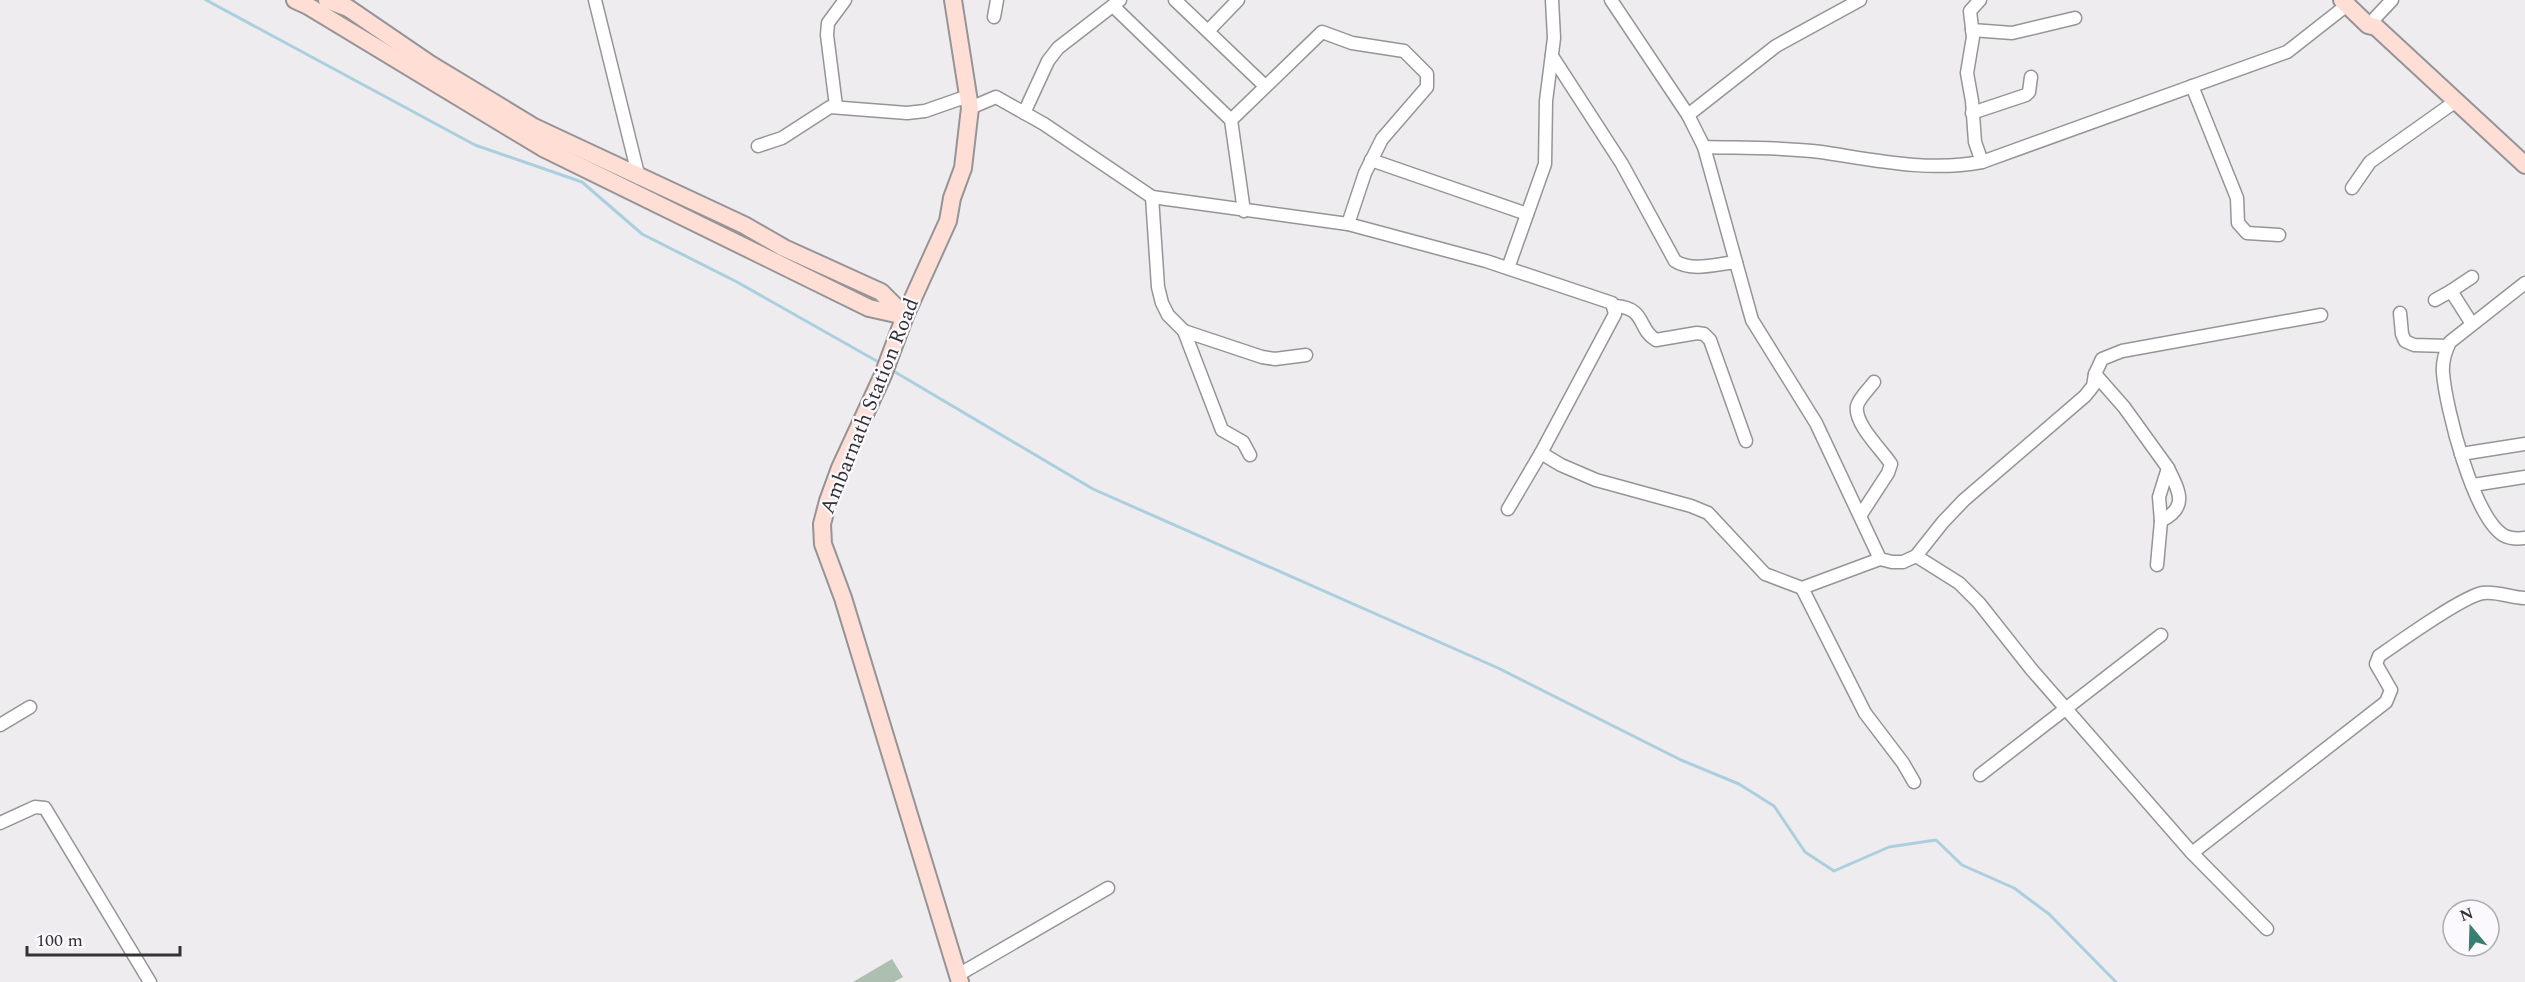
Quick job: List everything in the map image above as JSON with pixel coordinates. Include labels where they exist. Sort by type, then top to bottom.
[{"type":"main road","points":[[295,0],[543,148],[869,308],[905,316]]},
{"type":"main road","points":[[327,0],[348,8],[430,64],[534,127],[881,292],[905,316]]},
{"type":"main road","name":"Ambarnath Station Road","points":[[953,0],[969,102],[963,168],[952,198],[948,221],[905,316],[883,375],[840,468],[822,524],[824,544],[843,598],[959,978]]},
{"type":"main road","points":[[2348,2],[2368,25],[2375,23],[2525,165]]},
{"type":"street","points":[[594,0],[639,178]]},
{"type":"street","points":[[836,106],[827,35],[828,23],[845,0]]},
{"type":"street","points":[[994,17],[997,0]]},
{"type":"street","points":[[1175,0],[1265,86]]},
{"type":"street","points":[[1208,31],[1238,0]]},
{"type":"street","points":[[1508,268],[1545,164],[1546,101],[1554,38],[1552,0]]},
{"type":"street","points":[[1611,0],[1688,115],[1704,147],[1752,320],[1816,423],[1880,559]]},
{"type":"street","points":[[1688,115],[1776,46],[1860,0]]},
{"type":"street","points":[[1980,0],[1970,11],[1971,55],[1967,73],[1975,142],[1982,162]]},
{"type":"street","points":[[2375,23],[2392,0]]},
{"type":"street","points":[[1704,147],[1821,152],[1846,158],[1918,166],[1955,166],[1982,162],[2287,52],[2348,2]]},
{"type":"street","points":[[1024,113],[1048,62],[1058,48],[1116,3],[1231,120],[1244,211]]},
{"type":"street","points":[[1972,30],[2012,33],[2075,18]]},
{"type":"street","points":[[1231,120],[1322,32],[1352,43],[1404,51],[1426,74],[1427,87],[1382,139],[1371,160],[1348,224]]},
{"type":"street","points":[[1552,56],[1622,164],[1675,261],[1682,266],[1696,267],[1736,262]]},
{"type":"street","points":[[1972,113],[2026,95],[2029,92],[2031,77]]},
{"type":"street","points":[[2192,86],[2237,198],[2238,223],[2247,233],[2279,235]]},
{"type":"street","points":[[758,146],[782,138],[824,110],[836,106],[907,113],[996,97],[1044,124],[1152,197],[1348,224],[1508,268],[1608,300],[1615,306],[1626,307],[1638,315],[1650,336],[1656,340],[1697,333],[1704,334],[1710,340],[1746,441]]},
{"type":"street","points":[[2352,188],[2370,162],[2456,101]]},
{"type":"street","points":[[1371,160],[1527,213]]},
{"type":"street","points":[[1152,197],[1158,287],[1162,303],[1168,315],[1184,332],[1222,430],[1227,435],[1243,442],[1250,455]]},
{"type":"street","points":[[2435,300],[2472,276]]},
{"type":"street","points":[[2525,283],[2472,324],[2448,346],[2444,353],[2443,372],[2449,409],[2461,454],[2490,521],[2508,538],[2525,538]]},
{"type":"street","points":[[2451,291],[2472,324]]},
{"type":"street","points":[[1508,509],[1615,314],[1615,306]]},
{"type":"street","points":[[2400,313],[2405,341],[2414,345],[2448,346]]},
{"type":"street","points":[[1540,453],[1596,480],[1691,506],[1707,513],[1765,574],[1802,588],[1880,559],[1903,562],[1916,556],[1943,522],[1965,500],[2085,396],[2093,386],[2095,374],[2102,359],[2122,351],[2321,315]]},
{"type":"street","points":[[1184,332],[1262,357],[1275,359],[1306,355]]},
{"type":"street","points":[[2095,374],[2114,394],[2168,468],[2179,490],[2179,504],[2175,511],[2160,521]]},
{"type":"street","points":[[1860,516],[1888,473],[1891,464],[1866,431],[1857,410],[1858,404],[1874,382]]},
{"type":"street","points":[[2461,454],[2525,444]]},
{"type":"street","points":[[2157,565],[2160,497],[2168,468]]},
{"type":"street","points":[[2473,485],[2525,477]]},
{"type":"street","points":[[1916,556],[1959,583],[1979,603],[2066,709],[2192,853],[2267,929]]},
{"type":"street","points":[[1802,588],[1865,713],[1903,763],[1914,782]]},
{"type":"street","points":[[2192,853],[2386,702],[2391,690],[2376,664],[2379,656],[2477,595],[2499,593],[2514,598],[2525,598]]},
{"type":"street","points":[[1980,775],[2161,635]]},
{"type":"street","points":[[0,725],[30,707]]},
{"type":"street","points":[[0,824],[35,807],[45,808],[150,982]]},
{"type":"street","points":[[959,978],[1108,888]]},
{"type":"green space","points":[[892,959],[903,977],[894,982],[853,982]]},
{"type":"waterway","points":[[206,0],[475,145],[582,182],[642,234],[737,282],[882,364]]},
{"type":"waterway","points":[[890,369],[1093,489],[1498,668],[1681,760],[1739,784],[1774,806],[1805,852],[1834,871],[1889,847],[1936,840],[1962,865],[2014,888],[2049,914],[2116,982]]}]
